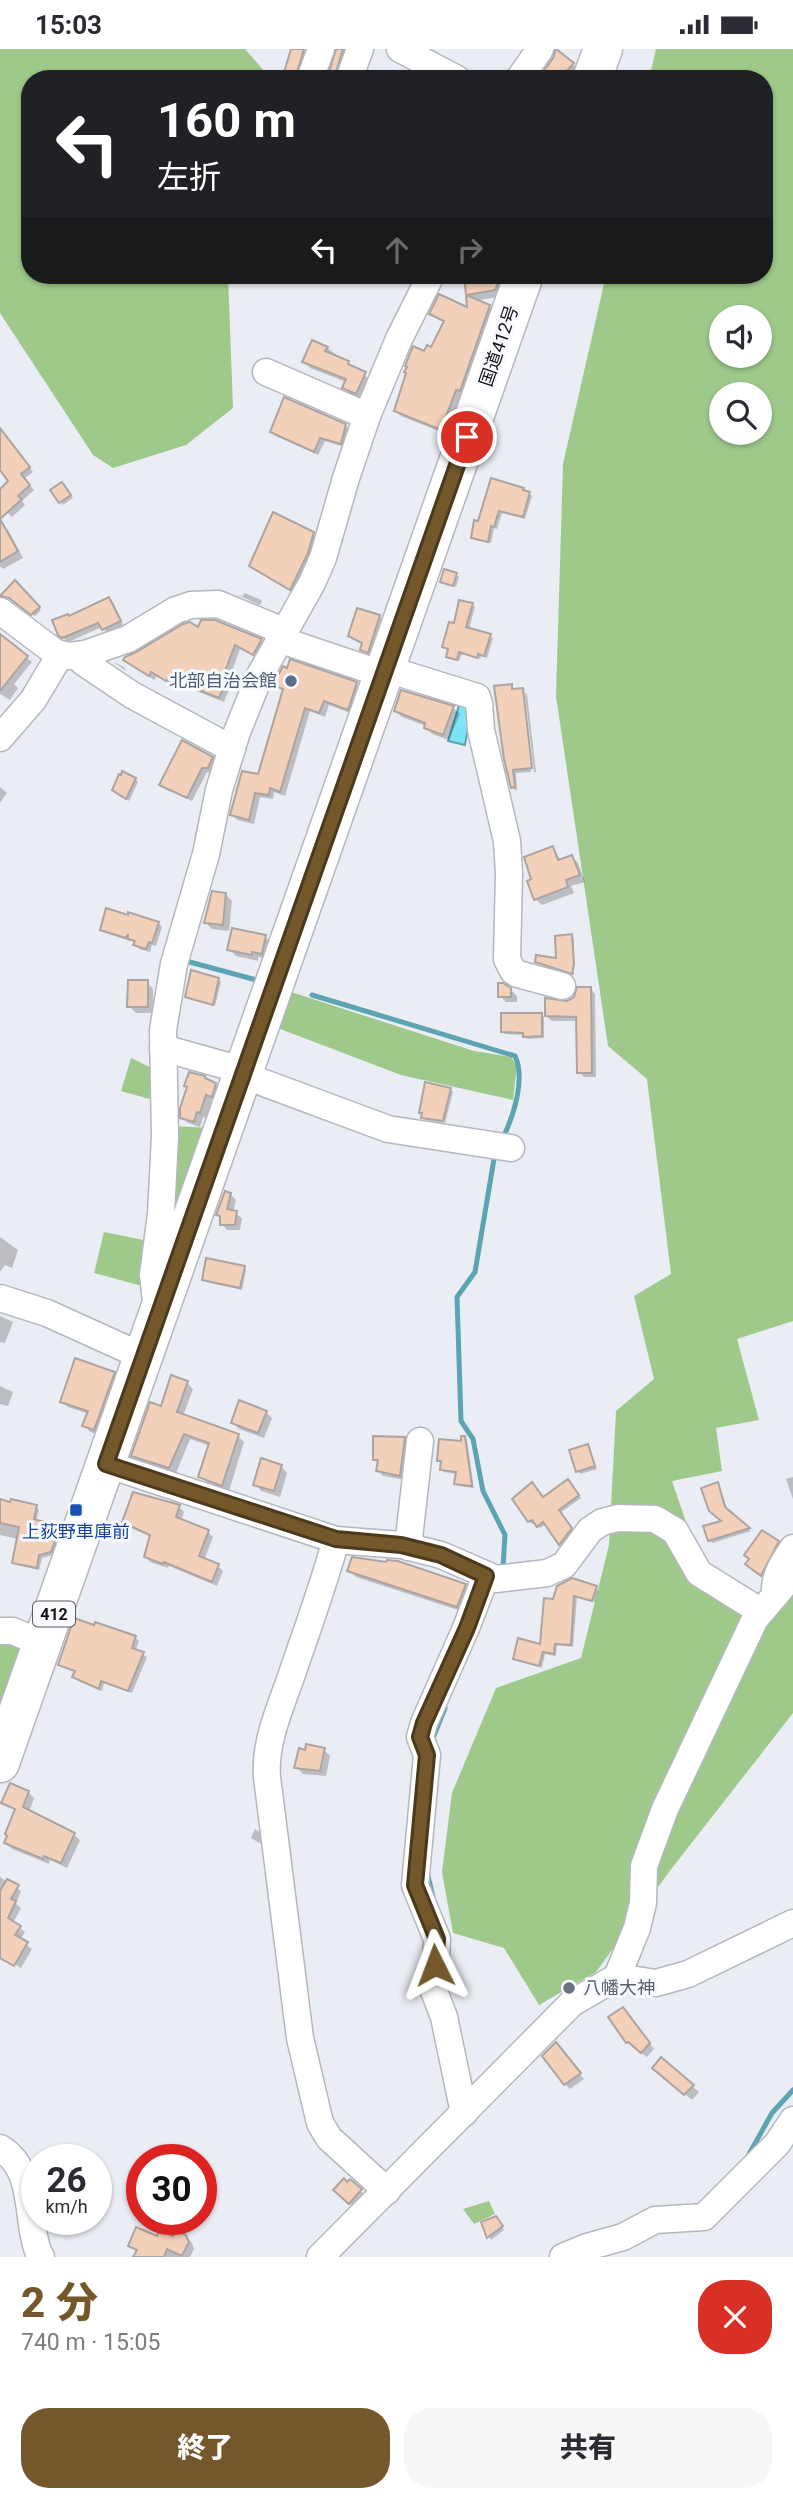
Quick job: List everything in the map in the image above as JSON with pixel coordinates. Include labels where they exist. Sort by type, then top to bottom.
[{"type":"highway","points":[[595,70],[603,49]]},
{"type":"highway","name":"国道412号","points":[[0,1763],[521,284]]},
{"type":"street","points":[[313,70],[321,49]]},
{"type":"street","points":[[352,70],[360,49]]},
{"type":"street","points":[[400,49],[430,56],[446,70]]},
{"type":"street","points":[[525,70],[540,49]]},
{"type":"street","points":[[158,1317],[153,1275],[159,1241],[163,1175],[163,1030],[174,964],[206,854],[219,790],[260,675],[312,583],[323,558],[367,416],[427,284]]},
{"type":"street","points":[[266,372],[367,416]]},
{"type":"street","points":[[0,739],[69,655],[128,639],[161,618],[191,605],[218,604],[231,608],[276,628],[290,643],[477,697],[481,730],[506,841],[509,874],[507,959],[513,971],[518,974],[562,986]]},
{"type":"street","points":[[0,611],[132,695],[232,749]]},
{"type":"street","points":[[163,1048],[245,1071],[256,1080],[388,1129],[504,1147]]},
{"type":"street","points":[[0,1298],[47,1313],[144,1357]]},
{"type":"street","points":[[408,1547],[420,1441]]},
{"type":"street","points":[[106,1464],[336,1539],[371,1541],[441,1555],[496,1579],[554,1570],[565,1565],[590,1530],[602,1522],[618,1518],[655,1519],[670,1526],[678,1535],[695,1568],[708,1579],[776,1593]]},
{"type":"street","points":[[694,1525],[709,1562],[711,1572],[708,1579]]},
{"type":"street","points":[[336,1539],[274,1727],[266,1765],[300,2038],[320,2123],[329,2138],[387,2191]]},
{"type":"street","points":[[320,2257],[572,2003],[617,1977],[637,1928],[643,1903],[644,1866],[665,1809],[776,1593],[774,1585],[793,1548]]},
{"type":"street","points":[[464,2113],[444,2017],[434,1991],[437,1939],[415,1885],[427,1755],[420,1737],[467,1628],[486,1576]]},
{"type":"street","points":[[0,1631],[13,1631],[43,1644]]},
{"type":"street","points":[[617,1977],[656,1983],[688,1975],[793,1923]]},
{"type":"street","points":[[563,2257],[623,2237],[655,2220],[704,2217],[785,2152],[793,2120]]},
{"type":"street","points":[[0,2148],[18,2164],[25,2181],[35,2242],[41,2257]]},
{"type":"green space","points":[[0,49],[245,49],[263,70],[21,70],[21,284],[228,284],[233,408],[186,445],[113,468],[93,455],[0,313]]},
{"type":"green space","points":[[656,49],[793,49],[793,1321],[737,1339],[759,1420],[716,1428],[722,1471],[672,1481],[702,1569],[760,1599],[793,1550],[793,1713],[669,1872],[596,1972],[539,2005],[504,1948],[453,1933],[442,1872],[452,1793],[496,1688],[581,1658],[609,1545],[616,1411],[654,1379],[634,1296],[671,1274],[647,1079],[608,1046],[556,696],[563,464],[604,284],[773,284],[773,70],[651,70]]},
{"type":"green space","points":[[288,991],[474,1051],[511,1057],[517,1066],[513,1100],[401,1075],[275,1027]]},
{"type":"green space","points":[[131,1058],[160,1072],[160,1102],[121,1091]]},
{"type":"green space","points":[[171,1126],[212,1128],[176,1225],[164,1221]]},
{"type":"green space","points":[[104,1232],[153,1242],[146,1287],[94,1273]]},
{"type":"green space","points":[[0,1635],[27,1645],[0,1723]]},
{"type":"green space","points":[[489,2201],[495,2214],[474,2224],[463,2209]]},
{"type":"water","points":[[462,696],[472,704],[465,745],[448,741]]},
{"type":"building","points":[[291,49],[304,49],[298,70],[285,70]]},
{"type":"building","points":[[336,49],[343,49],[337,70],[330,70]]},
{"type":"building","points":[[556,49],[574,63],[568,70],[544,70]]},
{"type":"building","points":[[465,284],[498,284],[495,290],[466,295]]},
{"type":"building","points":[[439,294],[467,307],[466,295],[490,305],[460,391],[456,390],[441,430],[394,411],[413,346],[424,351],[427,345],[431,347],[444,321],[429,314]]},
{"type":"building","points":[[312,340],[328,347],[325,351],[366,372],[356,394],[342,388],[346,379],[302,362]]},
{"type":"building","points":[[284,397],[346,424],[341,444],[320,438],[314,452],[270,432]]},
{"type":"building","points":[[0,428],[30,467],[21,474],[30,485],[18,496],[22,499],[0,519],[0,489],[8,481],[0,470]]},
{"type":"building","points":[[491,478],[530,492],[523,517],[499,511],[494,527],[491,526],[488,542],[471,538],[474,520],[478,521]]},
{"type":"building","points":[[62,482],[71,495],[59,503],[50,490]]},
{"type":"building","points":[[273,512],[314,532],[308,553],[290,590],[249,566]]},
{"type":"building","points":[[0,519],[18,551],[0,562]]},
{"type":"building","points":[[444,569],[457,573],[453,586],[440,582]]},
{"type":"building","points":[[15,580],[40,607],[31,615],[9,598],[0,596]]},
{"type":"building","points":[[109,597],[121,621],[102,630],[98,623],[62,638],[58,635],[52,620],[68,614],[69,616]]},
{"type":"building","points":[[459,600],[473,603],[466,627],[491,634],[484,656],[478,654],[477,658],[459,652],[457,660],[446,657],[448,649],[442,647],[449,622],[454,623]]},
{"type":"building","points":[[357,608],[380,615],[368,653],[360,650],[362,643],[348,636]]},
{"type":"building","points":[[201,620],[215,620],[262,639],[253,655],[235,645],[224,674],[228,676],[219,698],[168,678],[166,681],[151,672],[149,676],[123,660],[183,624],[190,622],[198,627]]},
{"type":"building","points":[[0,634],[28,656],[0,691]]},
{"type":"building","points":[[290,659],[357,682],[348,710],[324,701],[319,713],[305,708],[280,792],[270,788],[269,795],[255,793],[249,820],[230,815],[242,771],[258,774],[283,689],[273,685],[283,666],[287,668]]},
{"type":"building","points":[[512,684],[512,689],[523,688],[532,768],[513,770],[515,787],[511,788],[504,759],[494,686]]},
{"type":"building","points":[[401,690],[454,706],[443,735],[424,728],[425,723],[394,711]]},
{"type":"building","points":[[182,740],[213,757],[208,768],[202,768],[187,798],[159,785]]},
{"type":"building","points":[[122,771],[136,778],[126,799],[112,790]]},
{"type":"building","points":[[553,846],[558,860],[572,855],[580,875],[566,880],[568,887],[534,900],[527,881],[531,879],[524,857]]},
{"type":"building","points":[[212,891],[226,893],[223,925],[204,923]]},
{"type":"building","points":[[106,908],[159,922],[152,943],[149,942],[146,949],[133,945],[135,941],[128,939],[128,934],[126,938],[100,930]]},
{"type":"building","points":[[232,928],[266,935],[262,954],[252,952],[252,955],[227,950]]},
{"type":"building","points":[[572,934],[572,974],[535,962],[536,955],[556,958],[555,936]]},
{"type":"building","points":[[191,970],[219,978],[213,1005],[185,997]]},
{"type":"building","points":[[128,980],[148,980],[148,1007],[127,1007]]},
{"type":"building","points":[[498,983],[511,988],[511,997],[498,997]]},
{"type":"building","points":[[577,987],[591,987],[592,1073],[577,1073],[576,1017],[545,1016],[545,998],[567,1001],[574,997]]},
{"type":"building","points":[[501,1013],[542,1013],[542,1036],[523,1037],[523,1033],[501,1032]]},
{"type":"building","points":[[189,1072],[205,1076],[216,1083],[212,1097],[206,1095],[194,1122],[180,1118],[180,1108],[187,1087],[184,1086]]},
{"type":"building","points":[[425,1082],[451,1088],[443,1121],[421,1118],[422,1113],[419,1113]]},
{"type":"building","points":[[225,1191],[231,1193],[227,1209],[237,1211],[235,1225],[220,1225],[220,1216],[216,1215]]},
{"type":"building","points":[[206,1258],[245,1266],[240,1288],[202,1280]]},
{"type":"building","points":[[75,1358],[115,1372],[94,1430],[82,1426],[88,1411],[60,1402]]},
{"type":"building","points":[[171,1375],[188,1381],[177,1412],[239,1434],[222,1486],[198,1477],[209,1443],[184,1434],[169,1468],[131,1456],[150,1402],[161,1406]]},
{"type":"building","points":[[239,1400],[267,1411],[258,1433],[231,1423]]},
{"type":"building","points":[[373,1436],[405,1437],[400,1476],[376,1471],[378,1460],[373,1460]]},
{"type":"building","points":[[461,1436],[465,1436],[472,1486],[454,1484],[456,1472],[440,1470],[441,1461],[437,1461],[439,1439],[461,1441]]},
{"type":"building","points":[[588,1444],[595,1466],[576,1472],[569,1450]]},
{"type":"building","points":[[261,1458],[282,1465],[274,1491],[253,1485]]},
{"type":"building","points":[[568,1479],[579,1495],[559,1510],[572,1528],[559,1545],[543,1522],[537,1527],[532,1520],[528,1522],[512,1499],[532,1482],[543,1497]]},
{"type":"building","points":[[718,1482],[725,1507],[750,1528],[708,1541],[703,1526],[721,1521],[709,1511],[701,1488]]},
{"type":"building","points":[[133,1492],[180,1505],[176,1517],[209,1530],[199,1556],[219,1564],[212,1582],[164,1562],[163,1564],[144,1557],[150,1535],[122,1522]]},
{"type":"building","points":[[0,1499],[37,1505],[34,1519],[60,1527],[51,1552],[39,1555],[37,1568],[12,1563],[19,1527],[0,1523]]},
{"type":"building","points":[[762,1530],[779,1541],[761,1576],[745,1564],[749,1559],[744,1555]]},
{"type":"building","points":[[352,1557],[398,1561],[466,1584],[457,1607],[347,1571]]},
{"type":"building","points":[[572,1578],[597,1586],[592,1601],[574,1596],[571,1645],[555,1644],[554,1654],[543,1652],[539,1666],[513,1659],[518,1638],[540,1644],[544,1598],[553,1599],[557,1586]]},
{"type":"building","points":[[74,1618],[136,1636],[132,1648],[144,1652],[128,1691],[101,1681],[99,1689],[72,1677],[75,1671],[58,1665]]},
{"type":"building","points":[[306,1744],[325,1748],[320,1771],[294,1768],[299,1748],[305,1750]]},
{"type":"building","points":[[10,1783],[29,1791],[23,1807],[75,1833],[61,1863],[44,1856],[43,1859],[4,1843],[15,1809],[1,1803]]},
{"type":"building","points":[[7,1879],[19,1885],[11,1899],[16,1901],[8,1918],[21,1926],[15,1935],[28,1942],[14,1966],[0,1958],[0,1891]]},
{"type":"building","points":[[623,2007],[650,2043],[641,2053],[626,2043],[608,2017]]},
{"type":"building","points":[[556,2042],[581,2073],[564,2085],[542,2056]]},
{"type":"building","points":[[661,2057],[694,2085],[684,2095],[652,2068]]},
{"type":"building","points":[[344,2178],[347,2182],[350,2179],[362,2189],[349,2204],[333,2190]]},
{"type":"building","points":[[496,2216],[503,2226],[487,2238],[481,2222]]},
{"type":"building","points":[[133,2235],[186,2235],[189,2242],[182,2256],[167,2249],[164,2257],[133,2257],[137,2250],[128,2246]]},
{"type":"waterway","points":[[187,957],[186,961],[260,981]]},
{"type":"waterway","points":[[312,995],[515,1056],[519,1087],[511,1120],[503,1138]]},
{"type":"waterway","points":[[495,1153],[475,1272],[457,1297],[461,1421],[473,1439],[483,1491],[505,1535],[503,1567]]},
{"type":"waterway","points":[[433,1738],[445,1708]]},
{"type":"waterway","points":[[428,1876],[433,1897]]},
{"type":"waterway","points":[[748,2156],[772,2113],[793,2090]]},
{"type":"place","name":"北部自治会館","points":[[291,681]]},
{"type":"place","name":"上荻野車庫前","points":[[76,1510]]},
{"type":"place","name":"八幡大神","points":[[569,1988]]},
{"type":"route","points":[[435,1965],[437,1939],[415,1885],[427,1755],[420,1737],[467,1628],[486,1576],[441,1555],[401,1545],[336,1539],[106,1464],[467,437]]}]
